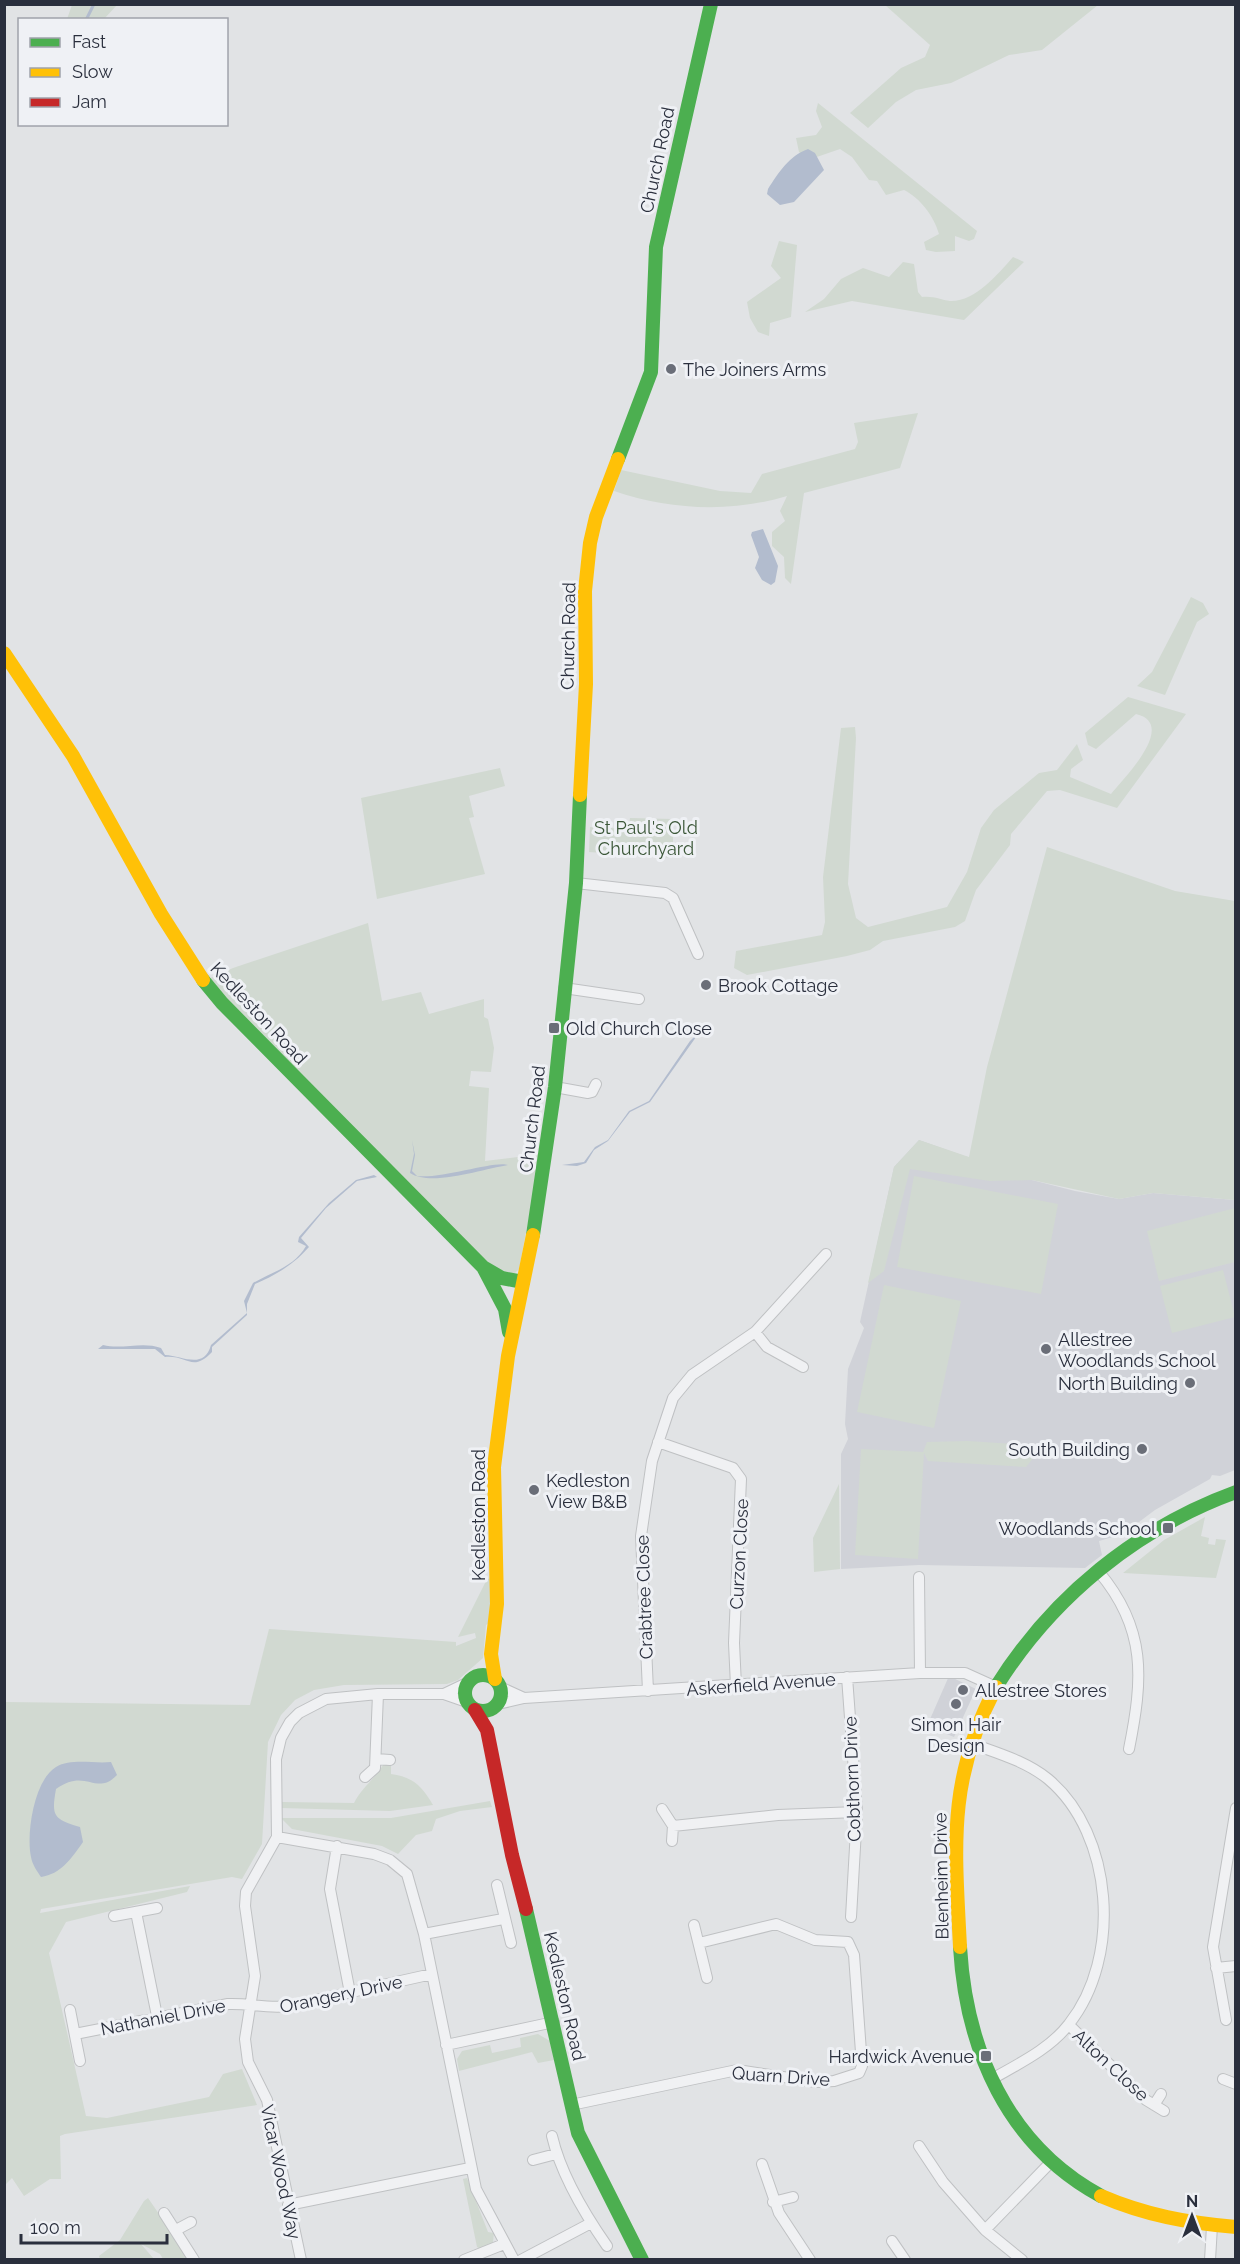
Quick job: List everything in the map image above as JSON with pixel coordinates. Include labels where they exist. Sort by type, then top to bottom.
[{"type":"street","name":"Church Road","points":[[522,1287],[540,1198],[555,1087],[576,883],[586,684],[585,591],[590,543],[596,517],[651,372],[656,247],[711,4]]},
{"type":"street","name":"Kedleston Road","points":[[4,653],[67,744],[170,932],[197,975],[483,1267],[522,1287],[510,1341],[494,1467],[497,1604],[491,1654],[498,1683]]},
{"type":"street","points":[[576,883],[665,892],[673,898],[698,954]]},
{"type":"street","points":[[564,988],[639,999]]},
{"type":"street","points":[[555,1087],[588,1093],[592,1092],[596,1084]]},
{"type":"street","name":"Crabtree Close","points":[[648,1692],[641,1536],[647,1484],[673,1398],[684,1382],[754,1332],[826,1254]]},
{"type":"street","name":"Kedleston Road","points":[[483,1267],[507,1318],[510,1341]]},
{"type":"street","points":[[803,1279],[812,1287]]},
{"type":"street","points":[[494,1287],[522,1287]]},
{"type":"street","points":[[754,1332],[766,1347],[803,1367]]},
{"type":"street","points":[[789,1358],[795,1347]]},
{"type":"street","name":"Curzon Close","points":[[658,1442],[733,1468],[741,1479],[734,1643],[736,1686]]},
{"type":"street","name":"Blenheim Drive","points":[[1236,1492],[1190,1508],[1160,1524],[1099,1572],[1039,1626],[996,1687],[970,1743],[963,1768],[956,1820],[957,1887],[965,2004],[974,2039],[992,2079],[1022,2131],[1051,2162],[1088,2189],[1127,2209],[1170,2221],[1236,2227]]},
{"type":"street","points":[[1099,1572],[1124,1607],[1136,1641],[1137,1694],[1129,1749]]},
{"type":"street","points":[[920,1673],[922,1583]]},
{"type":"street","name":"Kedleston Road","points":[[472,1680],[491,1654]]},
{"type":"street","name":"Askerfield Avenue","points":[[497,1706],[524,1698],[648,1692],[920,1673],[965,1673],[996,1687]]},
{"type":"street","points":[[444,1694],[487,1675],[498,1683],[501,1696],[487,1730]]},
{"type":"street","name":"Cobthorn Drive","points":[[847,1677],[856,1812],[851,1917]]},
{"type":"street","points":[[471,1706],[464,1692],[472,1680]]},
{"type":"street","name":"Askerfield Avenue","points":[[498,1683],[524,1698]]},
{"type":"street","points":[[497,1706],[483,1712],[444,1694],[378,1694],[326,1699],[311,1705],[290,1722],[281,1738],[276,1759],[277,1837],[374,1854],[400,1866],[411,1882],[424,1934],[470,2168],[476,2189],[514,2259]]},
{"type":"street","points":[[365,1777],[375,1768],[378,1694]]},
{"type":"street","name":"Kedleston Road","points":[[471,1706],[487,1730],[512,1856],[554,2022],[571,2105],[583,2145],[642,2259]]},
{"type":"street","points":[[970,1743],[1016,1760],[1047,1778],[1072,1805],[1094,1844],[1102,1884],[1100,1948],[1089,1988],[1069,2025],[1050,2043],[992,2079]]},
{"type":"street","points":[[376,1759],[390,1760]]},
{"type":"street","points":[[662,1809],[673,1826],[672,1840]]},
{"type":"street","points":[[1226,2020],[1213,1947],[1236,1809]]},
{"type":"street","points":[[673,1826],[778,1815],[856,1812]]},
{"type":"street","name":"Vicar Wood Way","points":[[277,1837],[246,1892],[244,1906],[255,1964],[245,2040],[246,2053],[267,2100],[288,2205],[302,2259]]},
{"type":"street","points":[[337,1846],[330,1889],[350,1993]]},
{"type":"street","points":[[497,1885],[503,1919],[511,1943]]},
{"type":"street","points":[[114,1916],[157,1908]]},
{"type":"street","points":[[136,1912],[157,2016]]},
{"type":"street","points":[[424,1934],[503,1919]]},
{"type":"street","name":"Quarn Drive","points":[[571,2105],[736,2070],[816,2082],[834,2081],[856,2075],[862,2066],[854,1954],[848,1942],[815,1940],[776,1924],[699,1943]]},
{"type":"street","points":[[694,1925],[707,1978]]},
{"type":"street","points":[[1216,1968],[1236,1966]]},
{"type":"street","name":"Orangery Drive","points":[[251,2004],[272,2008],[432,1974]]},
{"type":"street","name":"Nathaniel Drive","points":[[75,2034],[157,2016],[228,2004],[251,2004]]},
{"type":"street","name":"Nathaniel Drive","points":[[70,2010],[80,2061]]},
{"type":"street","points":[[446,2044],[554,2022]]},
{"type":"street","name":"Alton Close","points":[[1069,2025],[1164,2111]]},
{"type":"street","points":[[1223,2079],[1236,2084]]},
{"type":"street","name":"Alton Close","points":[[1154,2104],[1161,2094]]},
{"type":"street","points":[[552,2136],[556,2154],[591,2223],[606,2246]]},
{"type":"street","points":[[919,2145],[943,2182],[985,2230],[1022,2259]]},
{"type":"street","points":[[533,2160],[556,2154]]},
{"type":"street","points":[[985,2230],[1051,2162]]},
{"type":"street","points":[[762,2164],[773,2202],[810,2259]]},
{"type":"street","points":[[288,2205],[470,2168]]},
{"type":"street","points":[[773,2202],[793,2197]]},
{"type":"street","points":[[164,2213],[194,2259]]},
{"type":"street","points":[[176,2230],[191,2222]]},
{"type":"street","points":[[521,2259],[591,2223]]},
{"type":"street","points":[[1210,2259],[1212,2226]]},
{"type":"street","points":[[892,2241],[905,2259]]},
{"type":"street","points":[[464,2259],[504,2244]]},
{"type":"shaded area","name":"Allestree Woodlands School","points":[[919,1140],[1032,1180],[1075,1191],[1119,1199],[1153,1193],[1235,1200],[1235,1470],[1220,1476],[1212,1475],[1210,1479],[1155,1510],[1123,1534],[1099,1541],[1102,1555],[1085,1568],[919,1565],[841,1569],[841,1454],[848,1439],[845,1424],[848,1369],[864,1328],[860,1322],[894,1167]]},
{"type":"shaded area","points":[[949,1676],[976,1689],[954,1737],[927,1726]]},
{"type":"green space","points":[[72,4],[117,5],[105,18],[67,18]]},
{"type":"green space","points":[[885,5],[1098,5],[1042,50],[1009,55],[951,83],[916,90],[896,102],[868,128],[850,113],[901,68],[925,57],[930,45]]},
{"type":"green space","points":[[818,103],[977,231],[974,239],[969,241],[955,236],[955,251],[926,250],[924,242],[939,234],[930,214],[916,198],[904,190],[886,195],[877,181],[869,180],[852,157],[840,149],[808,160],[799,152],[796,138],[816,135],[822,127],[816,111]]},
{"type":"green space","points":[[779,241],[797,245],[791,317],[770,323],[769,336],[758,332],[750,318],[747,302],[781,278],[771,266]]},
{"type":"green space","points":[[1013,257],[1024,262],[964,320],[852,301],[805,312],[824,299],[841,279],[863,268],[889,277],[903,262],[914,264],[918,292],[922,297],[959,300],[985,286]]},
{"type":"green space","points":[[918,413],[900,468],[804,493],[791,584],[785,578],[784,557],[772,546],[772,532],[785,521],[780,511],[787,496],[744,505],[700,507],[656,502],[614,491],[621,470],[720,491],[751,493],[762,474],[855,449],[858,442],[854,423]]},
{"type":"green space","points":[[1191,597],[1203,603],[1209,614],[1197,622],[1165,695],[1137,686],[1152,672]]},
{"type":"green space","points":[[1128,697],[1186,714],[1117,808],[1060,790],[1047,791],[1011,834],[1010,845],[976,890],[965,921],[955,927],[883,941],[870,950],[847,956],[747,975],[734,968],[736,951],[822,935],[825,922],[823,877],[841,728],[855,727],[856,738],[848,884],[856,918],[868,927],[947,907],[967,872],[981,828],[994,810],[1039,773],[1057,770],[1077,744],[1083,760],[1071,769],[1070,777],[1111,794],[1144,752],[1152,728],[1148,720],[1136,714],[1096,749],[1088,745],[1085,733]]},
{"type":"green space","points":[[500,768],[505,786],[469,796],[474,817],[469,818],[485,874],[377,899],[361,798]]},
{"type":"green space","name":"St Paul's Old Churchyard","points":[[630,818],[673,819],[673,858],[589,852],[590,827],[628,829]]},
{"type":"green space","points":[[1047,847],[1175,891],[1235,901],[1235,1200],[1153,1193],[1119,1199],[1032,1180],[990,1181],[910,1169],[884,1271],[868,1283],[894,1167],[919,1140],[969,1157],[987,1067]]},
{"type":"green space","points":[[368,923],[382,1001],[421,992],[429,1014],[484,999],[484,1017],[488,1019],[494,1048],[491,1072],[471,1071],[469,1086],[489,1088],[485,1161],[541,1154],[519,1269],[514,1274],[487,1265],[206,980],[233,968]]},
{"type":"green space","points":[[914,1176],[1058,1204],[1041,1294],[897,1267]]},
{"type":"green space","points":[[1235,1208],[1235,1262],[1159,1281],[1147,1231]]},
{"type":"green space","points":[[1223,1270],[1235,1317],[1172,1333],[1160,1286]]},
{"type":"green space","points":[[884,1285],[961,1301],[934,1428],[857,1412]]},
{"type":"green space","points":[[968,1441],[1043,1446],[1026,1467],[928,1461],[924,1453],[918,1559],[855,1555],[861,1449],[923,1452],[927,1442]]},
{"type":"green space","points":[[839,1484],[840,1569],[814,1572],[813,1538]]},
{"type":"green space","points":[[1205,1517],[1201,1536],[1209,1538],[1208,1544],[1215,1545],[1216,1539],[1226,1540],[1216,1578],[1123,1573],[1164,1540]]},
{"type":"green space","points":[[492,1578],[491,1621],[486,1625],[483,1658],[458,1680],[447,1684],[344,1685],[314,1690],[295,1700],[281,1715],[268,1742],[262,1844],[242,1879],[232,1877],[41,1909],[40,1913],[190,1886],[187,1892],[66,1922],[49,1953],[86,2116],[107,2118],[209,2097],[223,2074],[242,2069],[257,2105],[65,2134],[60,2136],[61,2179],[50,2179],[24,2196],[12,2178],[5,2185],[5,1702],[250,1705],[269,1629],[456,1642],[456,1646],[476,1638],[475,1633],[458,1637],[487,1579]]},
{"type":"green space","points":[[383,1765],[391,1765],[391,1774],[405,1777],[416,1784],[433,1805],[390,1811],[281,1808],[282,1802],[354,1803]]},
{"type":"green space","points":[[490,1801],[492,1807],[460,1811],[436,1819],[432,1831],[416,1835],[398,1854],[382,1846],[292,1829],[281,1818],[391,1818]]},
{"type":"green space","points":[[538,2034],[550,2041],[554,2060],[538,2063],[532,2052],[459,2071],[457,2059],[462,2051],[490,2045],[492,2053],[521,2047],[520,2038]]},
{"type":"green space","points":[[467,2178],[488,2232],[494,2233],[493,2242],[482,2250],[477,2247],[463,2179]]},
{"type":"green space","points":[[148,2198],[190,2259],[163,2259],[160,2254],[141,2244],[154,2259],[100,2259],[99,2256],[120,2240]]},
{"type":"water","points":[[808,149],[815,153],[824,170],[794,202],[780,205],[767,194],[768,189],[790,160]]},
{"type":"water","points":[[763,529],[778,566],[775,582],[771,585],[762,580],[755,568],[759,557],[751,535],[752,532]]},
{"type":"water","points":[[701,1030],[650,1102],[630,1112],[608,1141],[594,1150],[586,1163],[577,1166],[562,1165],[584,1162],[595,1147],[608,1140],[629,1111],[649,1101],[690,1041]]},
{"type":"water","points":[[412,1140],[415,1155],[412,1171],[417,1176],[410,1173],[414,1154]]},
{"type":"water","points":[[492,1165],[508,1165],[444,1178],[417,1176],[440,1175]]},
{"type":"water","points":[[374,1175],[377,1177],[357,1181],[326,1208],[301,1238],[309,1247],[284,1269],[255,1284],[247,1304],[247,1313],[244,1301],[253,1283],[289,1264],[301,1253],[306,1246],[298,1242],[299,1237],[329,1203],[356,1180]]},
{"type":"water","points":[[247,1313],[212,1347],[212,1352],[199,1361],[190,1362],[165,1357],[155,1349],[98,1349],[103,1345],[117,1347],[147,1345],[161,1348],[165,1355],[198,1359],[208,1353],[211,1345]]},
{"type":"water","points":[[111,1762],[117,1775],[110,1781],[96,1783],[75,1781],[56,1789],[54,1806],[56,1816],[80,1827],[83,1842],[60,1869],[41,1877],[32,1860],[30,1835],[33,1808],[42,1783],[48,1774],[62,1764]]},
{"type":"waterway","points":[[87,18],[94,4]]},
{"type":"traffic: fast","points":[[618,459],[651,372],[656,247],[711,4]]},
{"type":"traffic: fast","points":[[533,1235],[555,1087],[576,883],[580,795]]},
{"type":"traffic: fast","points":[[203,980],[222,1003],[483,1267],[505,1309],[509,1332]]},
{"type":"traffic: fast","points":[[483,1267],[502,1278],[523,1282]]},
{"type":"traffic: fast","points":[[996,1687],[1018,1654],[1043,1624],[1070,1595],[1100,1569],[1165,1525],[1236,1492]]},
{"type":"traffic: fast","points":[[483,1675],[496,1680],[501,1693],[496,1706],[483,1711],[470,1706],[465,1693],[470,1680],[483,1675]]},
{"type":"traffic: fast","points":[[526,1909],[578,2133],[642,2260]]},
{"type":"traffic: fast","points":[[960,1947],[971,2022],[982,2057],[998,2091],[1017,2122],[1040,2150],[1068,2175],[1101,2196]]},
{"type":"traffic: slow","points":[[580,795],[586,684],[585,591],[590,543],[596,517],[618,459]]},
{"type":"traffic: slow","points":[[4,653],[73,756],[161,914],[203,980]]},
{"type":"traffic: slow","points":[[495,1679],[491,1654],[497,1604],[494,1467],[508,1356],[533,1235]]},
{"type":"traffic: slow","points":[[960,1947],[956,1845],[962,1784],[980,1721],[996,1687]]},
{"type":"traffic: slow","points":[[1101,2196],[1167,2217],[1236,2227]]},
{"type":"traffic: jam","points":[[475,1710],[487,1730],[512,1855],[526,1909]]},
{"type":"place","name":"The Joiners Arms","points":[[671,369]]},
{"type":"place","name":"Brook Cottage","points":[[706,985]]},
{"type":"place","name":"Old Church Close","points":[[554,1028]]},
{"type":"place","name":"Allestree Woodlands School","points":[[1046,1349]]},
{"type":"place","name":"North Building","points":[[1190,1383]]},
{"type":"place","name":"South Building","points":[[1142,1449]]},
{"type":"place","name":"Kedleston View B&B","points":[[534,1490]]},
{"type":"place","name":"Woodlands School","points":[[1168,1528]]},
{"type":"place","name":"Allestree Stores","points":[[963,1690]]},
{"type":"place","name":"Simon Hair Design","points":[[956,1704]]},
{"type":"place","name":"Hardwick Avenue","points":[[986,2056]]}]
